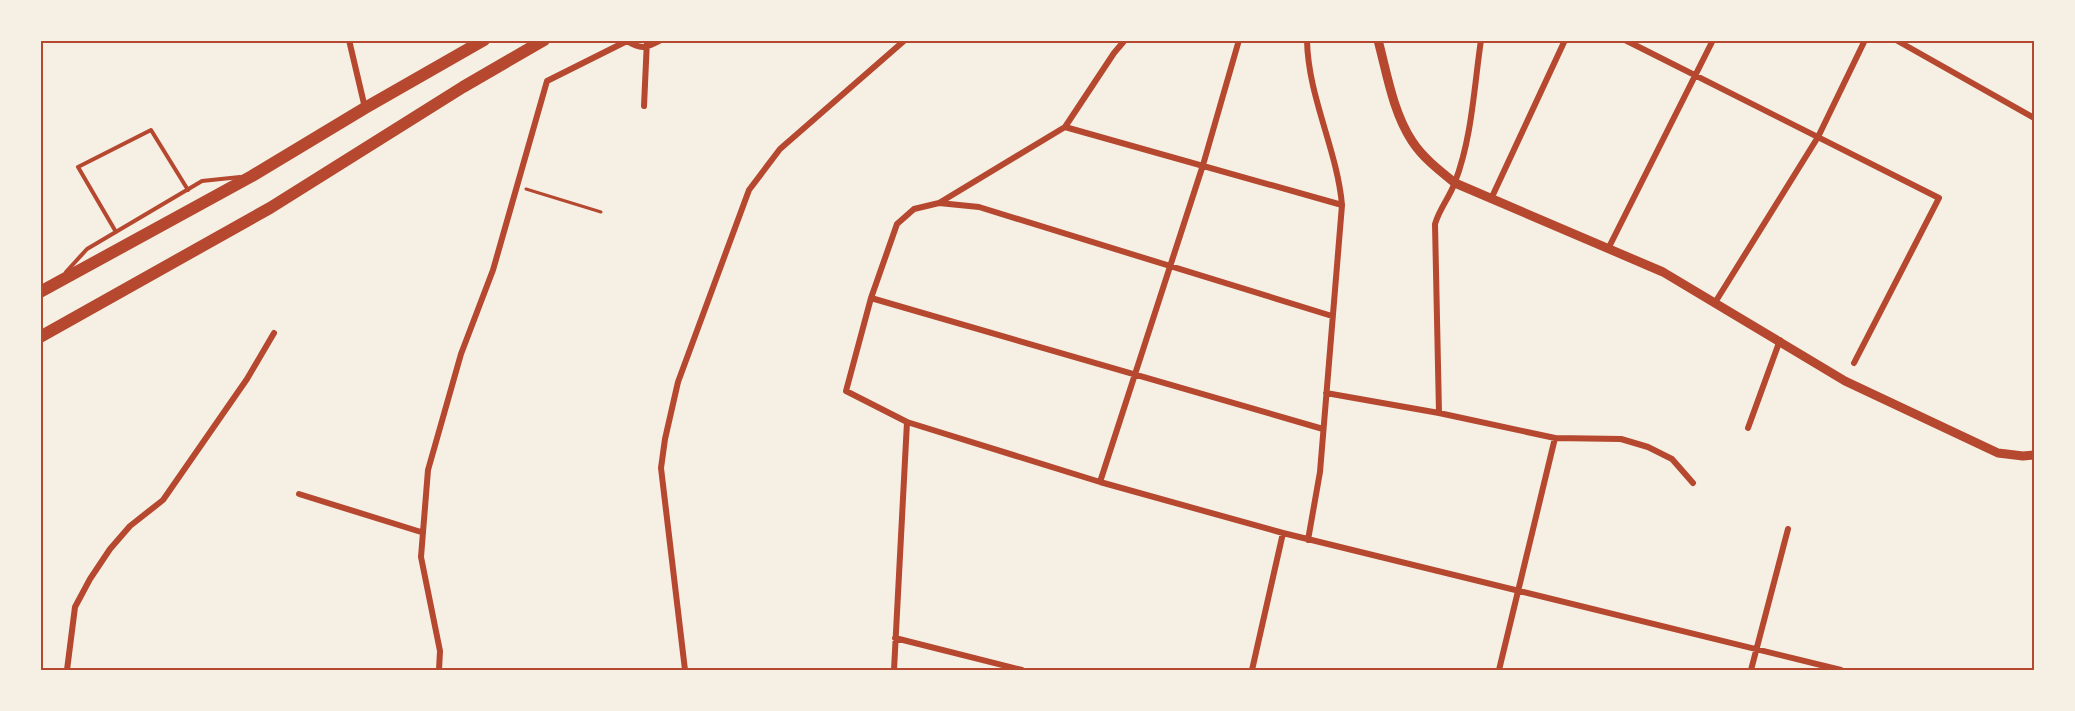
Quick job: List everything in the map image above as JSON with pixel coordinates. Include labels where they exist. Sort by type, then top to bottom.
[{"type":"highway","points":[[40,292],[252,176],[484,40]]},
{"type":"highway","points":[[40,337],[270,207],[463,87],[544,40]]},
{"type":"main road","points":[[1378,40],[1396,107],[1412,141],[1438,170],[1455,183],[1663,272],[1845,381],[1998,453],[2034,455]]},
{"type":"street","points":[[349,40],[365,108]]},
{"type":"street","points":[[439,670],[440,651],[421,557],[421,532],[428,470],[461,354],[493,270],[547,81],[627,41],[637,48],[661,40]]},
{"type":"street","points":[[685,670],[661,468],[678,382],[749,190],[780,149],[905,40]]},
{"type":"street","points":[[939,203],[1065,127],[1125,40]]},
{"type":"street","points":[[1100,483],[1203,165],[1239,40]]},
{"type":"street","points":[[1307,40],[1307,64],[1340,182],[1342,205],[1320,472],[1308,540]]},
{"type":"street","points":[[1439,413],[1435,224],[1440,208],[1455,183],[1467,136],[1481,40]]},
{"type":"street","points":[[1491,200],[1565,40]]},
{"type":"street","points":[[1625,40],[1939,198],[1854,363]]},
{"type":"street","points":[[1608,249],[1713,40]]},
{"type":"street","points":[[1716,302],[1818,137],[1865,40]]},
{"type":"street","points":[[1896,40],[2034,118]]},
{"type":"street","points":[[644,106],[647,44]]},
{"type":"street","points":[[1065,127],[1342,205]]},
{"type":"street","points":[[1332,316],[979,207],[939,203],[914,208],[897,224],[871,298],[846,391],[907,422],[1100,483],[1308,540],[1841,670]]},
{"type":"street","points":[[871,298],[1323,429]]},
{"type":"street","points":[[68,670],[75,607],[90,579],[110,549],[130,526],[163,500],[247,379],[274,333]]},
{"type":"street","points":[[1748,428],[1780,340]]},
{"type":"street","points":[[1326,393],[1439,413],[1555,438],[1621,439],[1648,447],[1672,459],[1693,483]]},
{"type":"street","points":[[894,670],[907,422]]},
{"type":"street","points":[[1499,670],[1555,438]]},
{"type":"street","points":[[299,494],[421,532]]},
{"type":"street","points":[[1751,670],[1788,529]]},
{"type":"street","points":[[1252,670],[1283,533]]},
{"type":"street","points":[[895,638],[1022,670]]},
{"type":"lane","points":[[116,232],[78,167],[151,130],[188,189]]},
{"type":"lane","points":[[54,284],[87,249],[202,181],[252,176]]},
{"type":"path","points":[[516,185],[601,212]]}]
